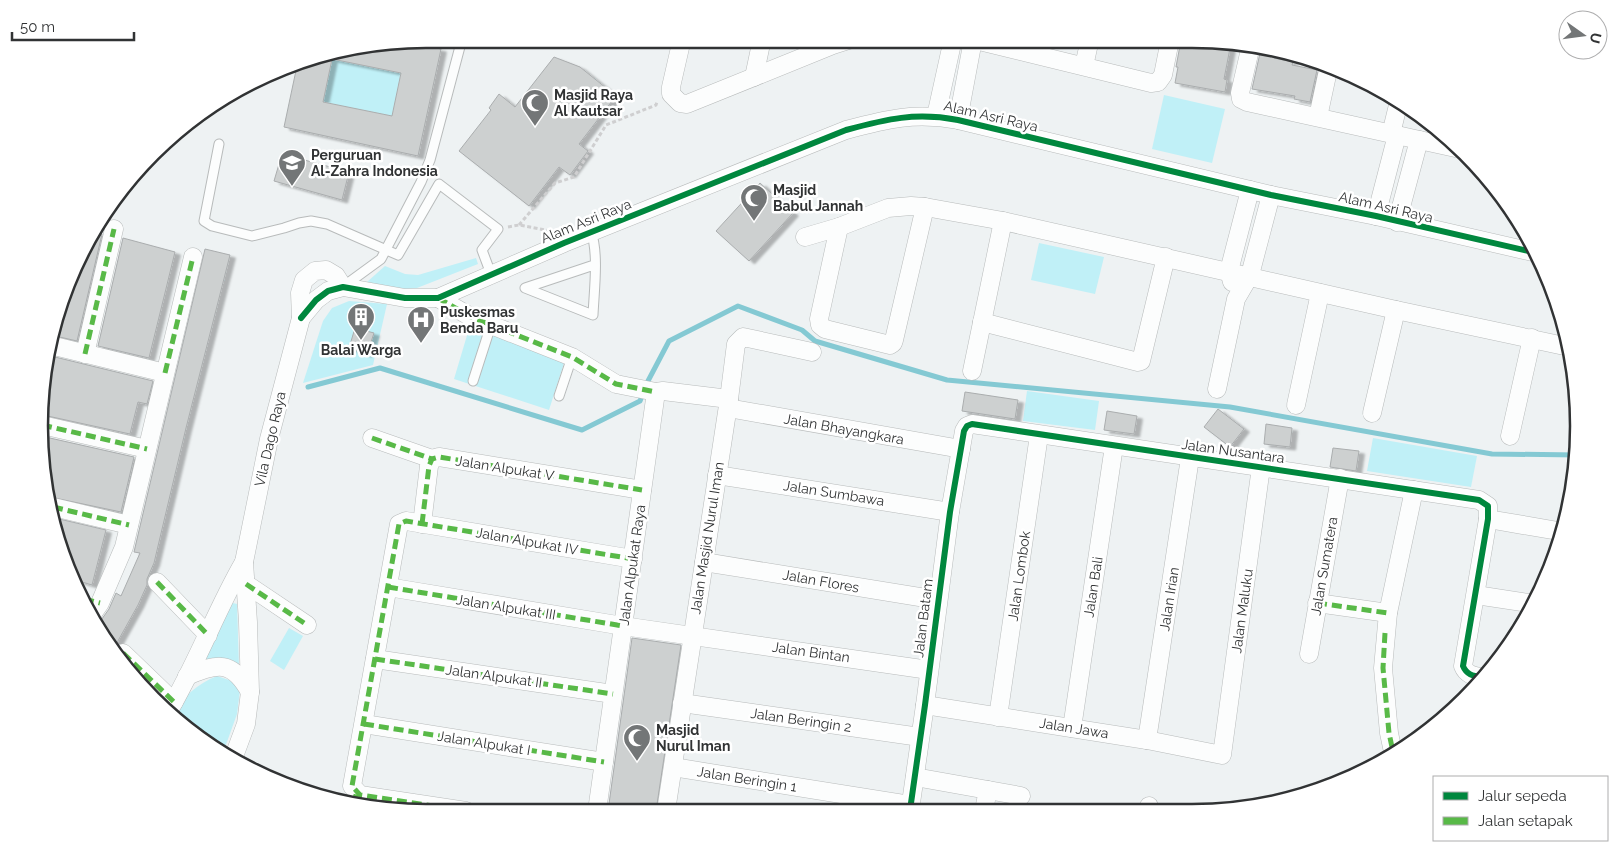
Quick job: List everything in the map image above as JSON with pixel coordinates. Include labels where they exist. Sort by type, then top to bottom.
[{"type":"street","points":[[680,48],[671,94],[680,103],[687,104],[827,48]]},
{"type":"street","points":[[754,77],[760,48]]},
{"type":"street","points":[[936,116],[951,48]]},
{"type":"street","points":[[958,120],[971,48]]},
{"type":"street","points":[[1022,48],[1151,83],[1158,82],[1163,75],[1168,48]]},
{"type":"street","points":[[1084,66],[1088,48]]},
{"type":"street","points":[[1249,52],[1240,93],[1241,99],[1247,102],[1448,146]]},
{"type":"street","points":[[1318,117],[1328,73]]},
{"type":"street","points":[[1376,216],[1398,108]]},
{"type":"street","name":"Alam Asri Raya","points":[[343,287],[405,298],[438,298],[564,243],[846,130],[885,120],[918,116],[936,116],[958,120],[1271,195],[1376,216],[1529,252]]},
{"type":"street","points":[[1397,222],[1419,140]]},
{"type":"street","points":[[1236,299],[1229,271],[1250,190]]},
{"type":"street","points":[[1217,389],[1236,299],[1250,275],[1271,195]]},
{"type":"street","points":[[839,227],[819,318],[820,326],[825,329],[890,345],[894,340],[925,207]]},
{"type":"street","points":[[805,237],[839,227],[888,208],[925,207],[1003,221],[1250,275],[1396,310],[1562,345]]},
{"type":"street","points":[[972,371],[1003,221]]},
{"type":"street","points":[[85,354],[114,229]]},
{"type":"street","points":[[92,604],[124,547],[192,257]]},
{"type":"street","points":[[982,322],[1138,362],[1141,361],[1166,257]]},
{"type":"street","name":"Vila Dago Raya","points":[[235,753],[246,724],[250,692],[244,562],[269,439],[301,318],[300,293],[304,280],[315,271],[326,270],[336,276],[343,287],[328,290],[316,300],[301,318]]},
{"type":"street","points":[[1296,405],[1320,293]]},
{"type":"street","points":[[438,298],[471,317],[572,357],[616,384],[656,392],[663,390],[728,403]]},
{"type":"street","points":[[1372,413],[1396,310]]},
{"type":"street","name":"Jalan Masjid Nurul Iman","points":[[667,804],[736,344],[743,337],[812,352]]},
{"type":"street","points":[[1510,436],[1532,338]]},
{"type":"street","points":[[56,347],[165,373]]},
{"type":"street","name":"Jalan Alpukat Raya","points":[[597,804],[656,392]]},
{"type":"street","name":"Jalan Bhayangkara","points":[[728,403],[961,449]]},
{"type":"street","name":"Jalan Nusantara","points":[[964,430],[966,426],[972,424],[1479,500],[1488,506],[1488,519]]},
{"type":"street","points":[[48,426],[147,449]]},
{"type":"street","name":"Jalan Batam","points":[[911,804],[950,512],[964,430]]},
{"type":"street","name":"Jalan Lombok","points":[[998,717],[1039,435]]},
{"type":"street","name":"Jalan Alpukat V","points":[[372,438],[432,459],[439,457],[642,490]]},
{"type":"street","name":"Jalan Bali","points":[[1072,728],[1114,446]]},
{"type":"street","name":"Jalan Irian","points":[[1147,740],[1190,458]]},
{"type":"street","points":[[422,524],[429,466],[432,459]]},
{"type":"street","name":"Jalan Maluku","points":[[1222,756],[1261,467]]},
{"type":"street","name":"Jalan Sumbawa","points":[[717,475],[950,512]]},
{"type":"street","name":"Jalan Sumatera","points":[[1309,654],[1340,478]]},
{"type":"street","points":[[1393,746],[1389,733],[1382,668],[1388,613],[1414,490]]},
{"type":"street","points":[[57,508],[129,525]]},
{"type":"street","points":[[1475,677],[1471,676],[1463,666],[1488,519],[1555,531]]},
{"type":"street","name":"Jalan Alpukat IV","points":[[388,587],[399,524],[406,521],[632,559]]},
{"type":"street","name":"Vila Dago Raya","points":[[172,706],[208,635],[226,592],[244,562]]},
{"type":"street","name":"Jalan Flores","points":[[704,562],[938,600]]},
{"type":"street","points":[[157,582],[208,635]]},
{"type":"street","points":[[246,584],[308,625]]},
{"type":"street","points":[[388,587],[354,794],[393,802]]},
{"type":"street","name":"Jalan Alpukat III","points":[[388,587],[623,626],[692,635]]},
{"type":"street","points":[[1476,595],[1526,603]]},
{"type":"street","points":[[1317,603],[1388,613]]},
{"type":"street","name":"Jalan Bintan","points":[[692,635],[929,670]]},
{"type":"street","name":"Jalan Alpukat II","points":[[375,659],[614,694]]},
{"type":"street","points":[[187,676],[218,666],[231,669],[241,676],[250,692]]},
{"type":"street","points":[[135,667],[160,695]]},
{"type":"street","name":"Jalan Beringin 2","points":[[682,703],[920,737]]},
{"type":"street","name":"Jalan Jawa","points":[[925,705],[1147,740],[1222,756]]},
{"type":"street","name":"Jalan Alpukat I","points":[[364,724],[604,762]]},
{"type":"street","name":"Jalan Beringin 1","points":[[673,767],[887,804]]},
{"type":"street","points":[[915,776],[1021,796]]},
{"type":"street","points":[[985,804],[988,790]]},
{"type":"lane","points":[[343,287],[381,259],[387,249],[430,160],[460,48]]},
{"type":"lane","points":[[219,144],[204,221],[212,226],[252,236],[299,222],[311,221],[327,224],[398,255],[439,184],[498,229],[482,250],[491,274]]},
{"type":"lane","points":[[591,232],[594,242],[594,266],[593,315],[524,288],[594,266]]},
{"type":"lane","points":[[473,381],[491,325]]},
{"type":"lane","points":[[559,396],[572,357]]},
{"type":"path","points":[[519,224],[555,183],[574,176],[606,125],[650,107]]},
{"type":"path","points":[[498,229],[519,224],[557,232],[564,243]]},
{"type":"shaded area","points":[[332,59],[401,73],[392,116],[323,102]]},
{"type":"shaded area","points":[[1164,95],[1225,109],[1212,163],[1152,149]]},
{"type":"shaded area","points":[[1039,243],[1104,257],[1095,294],[1031,280]]},
{"type":"shaded area","points":[[476,258],[478,264],[417,288],[402,289],[367,282],[385,266],[405,274],[418,275]]},
{"type":"shaded area","points":[[349,301],[387,304],[373,365],[303,383],[323,321],[332,308]]},
{"type":"shaded area","points":[[471,322],[565,360],[549,410],[454,379]]},
{"type":"shaded area","points":[[1027,391],[1099,401],[1095,430],[1023,421]]},
{"type":"shaded area","points":[[1373,438],[1477,456],[1471,487],[1367,471]]},
{"type":"shaded area","points":[[229,604],[237,604],[239,668],[202,666]]},
{"type":"shaded area","points":[[289,628],[303,636],[284,670],[270,661]]},
{"type":"shaded area","points":[[217,676],[232,681],[240,690],[237,714],[225,746],[175,709],[191,692]]},
{"type":"building","points":[[401,48],[441,49],[418,156],[284,127],[296,71],[332,59],[323,102],[392,116],[401,73],[332,59]]},
{"type":"building","points":[[1180,48],[1230,50],[1224,79],[1227,80],[1225,92],[1175,83],[1178,67],[1176,67]]},
{"type":"building","points":[[1260,54],[1293,62],[1292,65],[1317,70],[1310,102],[1294,99],[1295,96],[1252,89]]},
{"type":"building","name":"Masjid Raya Al Kautsar","points":[[554,57],[580,67],[616,96],[579,144],[588,151],[570,175],[559,167],[529,206],[459,151],[491,110],[489,108],[499,94],[515,107]]},
{"type":"building","points":[[282,154],[349,172],[342,200],[274,181]]},
{"type":"building","name":"Masjid Babul Jannah","points":[[760,183],[793,213],[749,261],[716,231]]},
{"type":"building","points":[[100,233],[102,234],[77,341],[58,337],[60,328],[76,281]]},
{"type":"building","points":[[123,238],[175,252],[149,358],[98,346]]},
{"type":"building","points":[[205,249],[230,255],[154,563],[138,605],[117,643],[101,620],[109,609],[116,593],[121,596],[140,553],[134,552]]},
{"type":"building","name":"Balai Warga","points":[[355,328],[374,333],[367,354],[349,348]]},
{"type":"building","points":[[55,357],[153,381],[147,404],[138,402],[130,434],[48,416]]},
{"type":"building","points":[[965,392],[1018,400],[1015,419],[962,411]]},
{"type":"building","points":[[1218,409],[1244,429],[1230,447],[1204,427]]},
{"type":"building","points":[[1107,411],[1137,416],[1134,434],[1104,430]]},
{"type":"building","points":[[1266,424],[1292,428],[1290,447],[1264,444]]},
{"type":"building","points":[[48,438],[134,457],[121,512],[55,498]]},
{"type":"building","points":[[1333,448],[1359,451],[1356,471],[1330,467]]},
{"type":"building","points":[[59,519],[106,530],[92,585],[81,582]]},
{"type":"building","name":"Masjid Nurul Iman","points":[[632,638],[681,645],[657,804],[609,804]]},
{"type":"waterway","points":[[308,387],[380,368],[582,430],[640,401],[648,381],[669,341],[738,306],[802,330],[815,341],[947,380],[1230,407],[1492,454],[1569,455]]},
{"type":"marked path","points":[[85,354],[114,229]]},
{"type":"marked path","points":[[165,373],[193,257]]},
{"type":"marked path","points":[[438,298],[471,317],[572,357],[616,384],[656,392]]},
{"type":"marked path","points":[[48,426],[147,449]]},
{"type":"marked path","points":[[372,438],[432,459]]},
{"type":"marked path","points":[[422,524],[429,466],[432,459],[439,457],[642,490]]},
{"type":"marked path","points":[[57,508],[129,525]]},
{"type":"marked path","points":[[417,804],[360,795],[352,786],[399,524],[406,521],[633,559]]},
{"type":"marked path","points":[[157,582],[208,635]]},
{"type":"marked path","points":[[246,584],[307,625]]},
{"type":"marked path","points":[[388,587],[623,626]]},
{"type":"marked path","points":[[90,601],[100,603]]},
{"type":"marked path","points":[[1317,603],[1388,613]]},
{"type":"marked path","points":[[1385,633],[1383,668],[1392,747]]},
{"type":"marked path","points":[[126,656],[174,702]]},
{"type":"marked path","points":[[375,659],[613,694]]},
{"type":"marked path","points":[[364,724],[604,762]]},
{"type":"marked path","points":[[355,797],[357,792]]},
{"type":"cycle path","points":[[301,318],[316,300],[328,291],[343,287],[405,298],[438,298],[564,243],[846,130],[888,120],[914,117],[958,120],[1271,195],[1376,216],[1528,251]]},
{"type":"cycle path","points":[[911,804],[950,512],[964,431],[967,426],[972,424],[1479,500],[1488,506],[1488,519],[1463,666],[1469,674],[1476,676]]},
{"type":"place","name":"Masjid Raya Al Kautsar","points":[[535,127]]},
{"type":"place","name":"Perguruan Al-Zahra Indonesia","points":[[292,187]]},
{"type":"place","name":"Masjid Babul Jannah","points":[[754,222]]},
{"type":"place","name":"Balai Warga","points":[[361,341]]},
{"type":"place","name":"Puskesmas Benda Baru","points":[[421,344]]},
{"type":"place","name":"Masjid Nurul Iman","points":[[637,762]]}]
